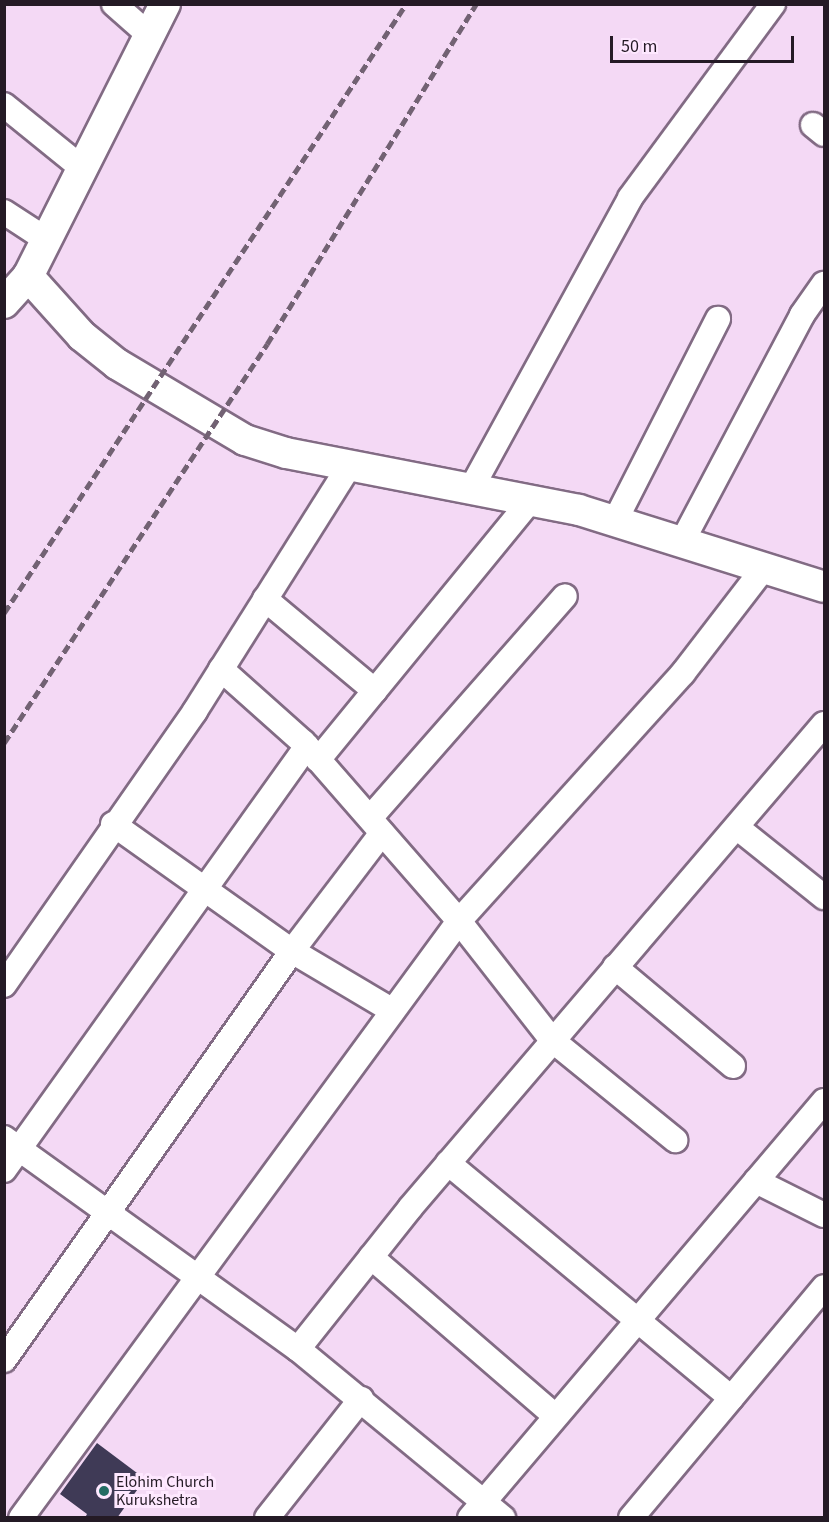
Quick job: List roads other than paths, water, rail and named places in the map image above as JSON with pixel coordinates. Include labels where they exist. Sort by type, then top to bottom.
[{"type":"street","points":[[114,4],[149,35]]},
{"type":"street","points":[[4,303],[28,276],[165,4]]},
{"type":"street","points":[[471,489],[630,198],[773,4]]},
{"type":"street","points":[[4,105],[83,169]]},
{"type":"street","points":[[4,212],[47,240]]},
{"type":"street","points":[[28,276],[56,312],[117,364],[236,434],[286,453],[531,500],[615,521],[825,587]]},
{"type":"street","points":[[682,542],[802,315],[825,284]]},
{"type":"street","points":[[615,521],[718,319]]},
{"type":"street","points":[[4,985],[220,669],[350,465]]},
{"type":"street","points":[[4,1170],[12,1143],[202,887],[313,753],[375,691],[531,500]]},
{"type":"street","points":[[4,1506],[21,1518],[459,921],[683,673],[764,568]]},
{"type":"street","points":[[4,1359],[110,1213],[376,826],[565,596]]},
{"type":"street","points":[[265,599],[375,691]]},
{"type":"street","points":[[220,669],[269,707],[313,753],[459,921],[552,1040],[675,1140]]},
{"type":"street","points":[[298,1349],[448,1163],[615,967],[739,829],[825,724]]},
{"type":"street","points":[[113,824],[292,951],[393,1011]]},
{"type":"street","points":[[739,829],[825,897]]},
{"type":"street","points":[[615,967],[733,1066]]},
{"type":"street","points":[[477,1510],[638,1317],[825,1101]]},
{"type":"street","points":[[12,1143],[298,1349],[361,1399],[477,1510],[503,1518]]},
{"type":"street","points":[[448,1163],[638,1317],[731,1398]]},
{"type":"street","points":[[756,1181],[825,1215]]},
{"type":"street","points":[[371,1257],[555,1416]]},
{"type":"street","points":[[631,1518],[825,1287]]},
{"type":"street","points":[[267,1518],[361,1399]]},
{"type":"railway","points":[[4,613],[406,4]]},
{"type":"railway","points":[[4,743],[267,344],[476,4]]},
{"type":"place","name":"Elohim Church Kurukshetra","points":[[104,1491]]}]
